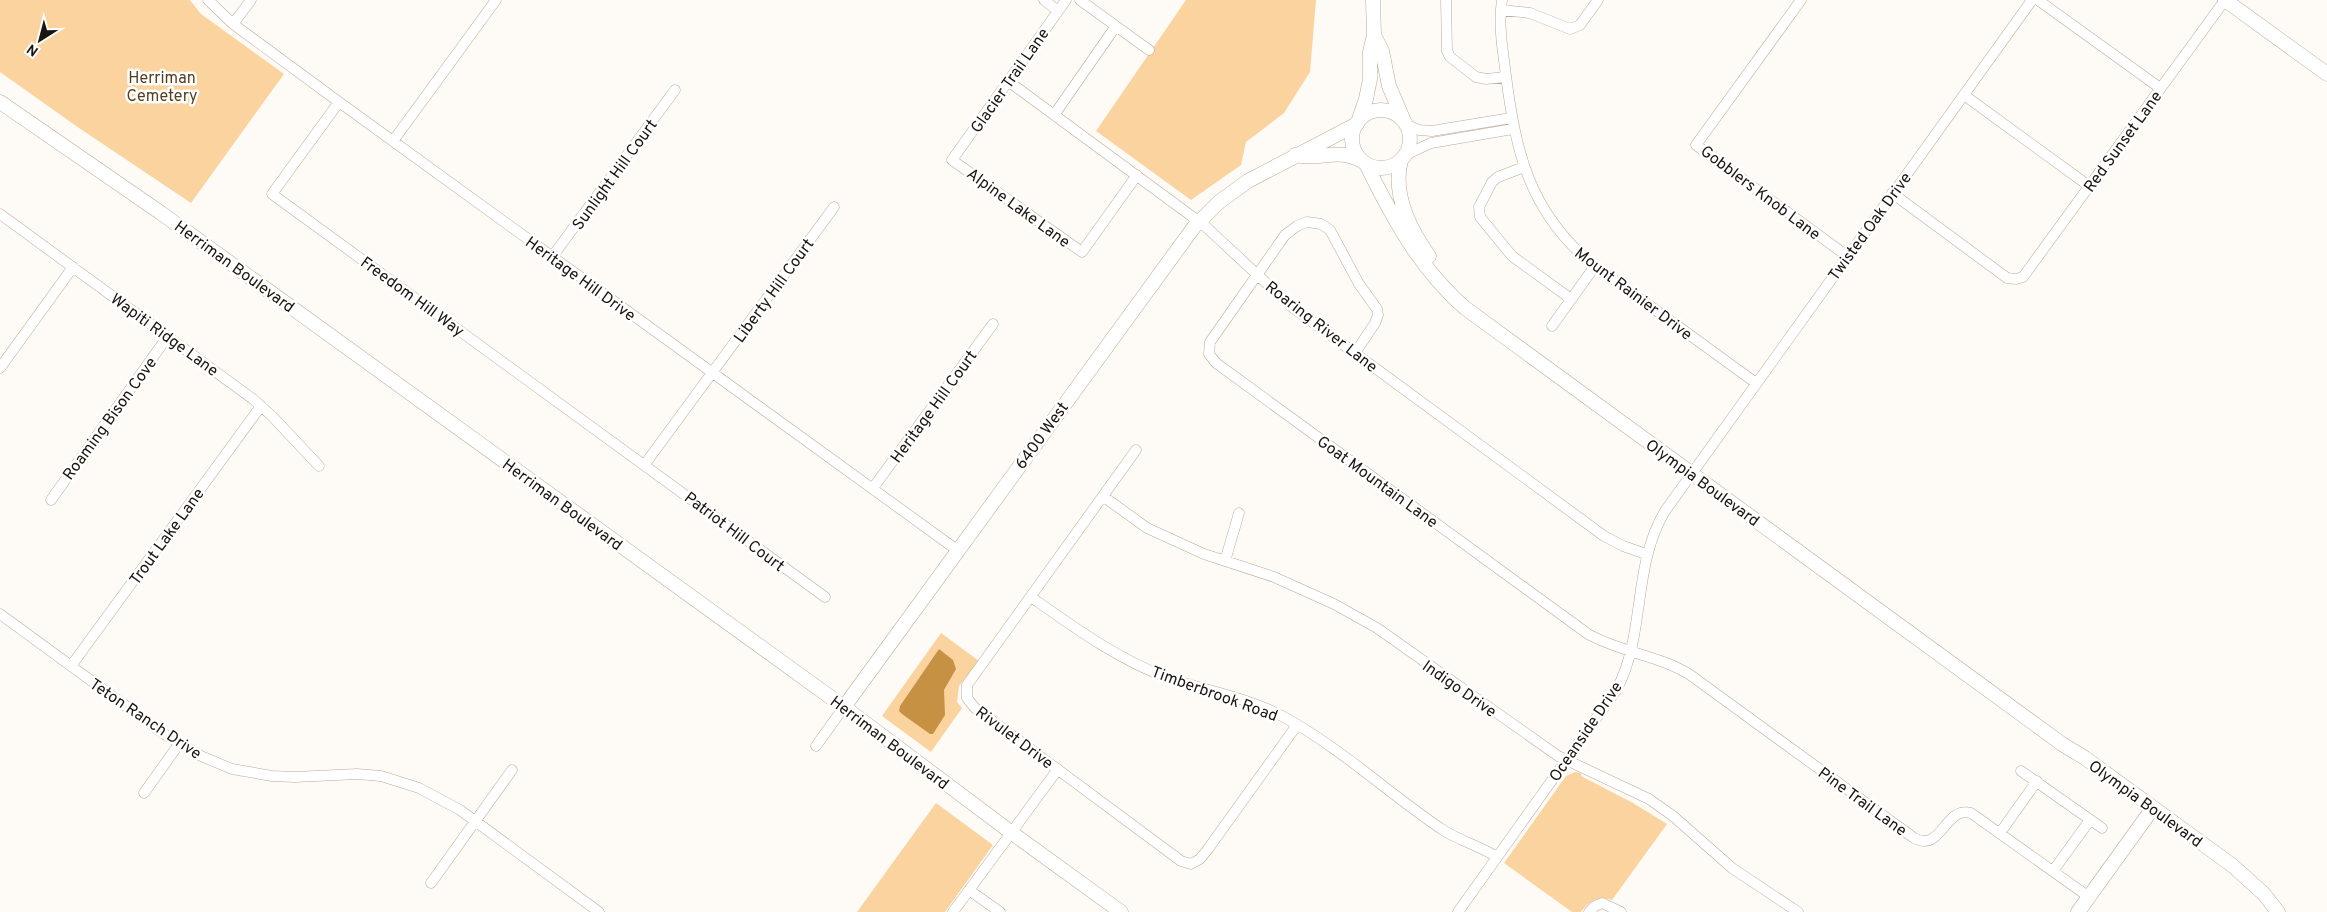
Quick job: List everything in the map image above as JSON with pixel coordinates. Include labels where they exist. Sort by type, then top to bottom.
[{"type":"street","name":"Heritage Hill Drive","points":[[208,0],[233,24],[339,102],[957,550]]},
{"type":"street","points":[[233,24],[250,0]]},
{"type":"street","points":[[393,141],[496,0]]},
{"type":"street","points":[[1044,0],[1058,10]]},
{"type":"street","name":"Glacier Trail Lane","points":[[952,160],[1066,0]]},
{"type":"street","points":[[1080,0],[1149,50]]},
{"type":"street","points":[[1364,163],[1353,147],[1353,135],[1368,89],[1370,52],[1374,35],[1373,0]]},
{"type":"street","points":[[1446,0],[1447,51],[1450,58],[1480,78],[1506,77]]},
{"type":"street","points":[[1502,5],[1530,13],[1570,29],[1580,25],[1598,0]]},
{"type":"street","name":"Gobblers Knob Lane","points":[[1801,0],[1696,145],[1847,256]]},
{"type":"street","name":"Twisted Oak Drive","points":[[1707,452],[2032,0]]},
{"type":"street","points":[[2038,0],[2160,88]]},
{"type":"street","points":[[2225,0],[2327,74]]},
{"type":"street","name":"Red Sunset Lane","points":[[1892,194],[2004,275],[2016,279],[2025,274],[2225,0]]},
{"type":"street","name":"Mount Rainier Drive","points":[[1502,5],[1501,34],[1512,123],[1524,167],[1534,193],[1550,220],[1573,247],[1595,266],[1756,382]]},
{"type":"street","points":[[1054,115],[1116,26]]},
{"type":"street","points":[[1374,35],[1382,51],[1389,86],[1405,123],[1410,140],[1403,158]]},
{"type":"street","name":"Roaring River Lane","points":[[1008,81],[1200,221],[1292,307],[1354,353],[1610,540],[1646,554]]},
{"type":"street","name":"Sunlight Hill Court","points":[[552,257],[675,90]]},
{"type":"street","points":[[1964,95],[2089,186]]},
{"type":"street","name":"Herriman Boulevard","points":[[0,102],[161,213],[844,707],[1121,912]]},
{"type":"street","name":"Freedom Hill Way","points":[[339,102],[272,194],[645,464]]},
{"type":"street","points":[[1357,124],[1366,115],[1384,111],[1395,114],[1405,123],[1419,130],[1432,131],[1512,123]]},
{"type":"street","points":[[1295,155],[1313,157],[1341,153],[1374,167],[1386,168],[1431,143],[1512,123]]},
{"type":"street","name":"6400 West","points":[[816,746],[1180,244],[1200,221],[1219,202],[1248,181],[1357,124]]},
{"type":"street","name":"Olympia Boulevard","points":[[1403,158],[1397,186],[1406,215],[1425,250],[1450,282],[1473,303],[1694,470]]},
{"type":"street","name":"Alpine Lake Lane","points":[[952,160],[1082,252],[1136,175]]},
{"type":"street","name":"Olympia Boulevard","points":[[1364,163],[1413,250],[1431,274],[1453,298],[2067,737],[2077,746],[2084,758],[2244,875],[2264,894],[2278,912]]},
{"type":"street","points":[[1524,167],[1498,177],[1492,182],[1479,207],[1480,217],[1512,256],[1571,299]]},
{"type":"street","name":"Liberty Hill Court","points":[[645,464],[834,207]]},
{"type":"street","name":"Wapiti Ridge Lane","points":[[0,214],[261,406],[319,466]]},
{"type":"street","name":"Goat Mountain Lane","points":[[1354,353],[1375,323],[1378,312],[1348,265],[1333,234],[1326,227],[1312,222],[1292,228],[1285,235],[1210,342],[1208,350],[1213,361],[1588,634],[1606,644],[1631,651]]},
{"type":"street","points":[[1552,326],[1595,266]]},
{"type":"street","points":[[0,368],[73,267]]},
{"type":"street","name":"Heritage Hill Court","points":[[873,488],[993,324]]},
{"type":"street","name":"Roaming Bison Cove","points":[[51,500],[168,336]]},
{"type":"street","name":"Trout Lake Lane","points":[[71,666],[261,406]]},
{"type":"street","name":"Rivulet Drive","points":[[1136,450],[967,685],[967,698],[975,708],[1181,860],[1191,864],[1200,859],[1208,849],[1297,725]]},
{"type":"street","name":"Oceanside Drive","points":[[1458,912],[1617,689],[1626,670],[1631,651],[1646,554],[1659,521],[1707,452]]},
{"type":"street","name":"Patriot Hill Court","points":[[645,464],[825,597]]},
{"type":"street","name":"Indigo Drive","points":[[1104,497],[1147,528],[1204,554],[1274,578],[1334,604],[1377,628],[1446,678],[1567,760],[1649,799],[1673,816],[1732,868],[1798,912]]},
{"type":"street","points":[[1225,561],[1239,513]]},
{"type":"street","name":"Timberbrook Road","points":[[1031,597],[1077,630],[1125,658],[1170,678],[1258,705],[1297,725],[1323,741],[1445,832],[1497,857]]},
{"type":"street","name":"Teton Ranch Drive","points":[[0,614],[179,744],[213,762],[240,770],[295,778],[337,774],[373,775],[390,778],[435,795],[475,821],[599,912]]},
{"type":"street","name":"Pine Trail Lane","points":[[1631,651],[1660,659],[1688,674],[1918,840],[1927,841],[1935,838],[1953,816],[1964,811],[1975,815],[2089,897]]},
{"type":"street","points":[[144,793],[179,744]]},
{"type":"street","points":[[953,912],[1058,769]]},
{"type":"street","points":[[431,883],[512,770]]},
{"type":"street","points":[[2022,770],[2102,828]]},
{"type":"street","points":[[2000,833],[2037,781]]},
{"type":"street","points":[[2078,912],[2153,808]]},
{"type":"street","points":[[2053,871],[2090,820]]},
{"type":"street","name":"Olympia Boulevard","points":[[2208,849],[2243,883],[2267,912]]},
{"type":"street","points":[[969,890],[1000,912]]},
{"type":"street","points":[[1590,912],[1602,902],[1620,912]]},
{"type":"green space","name":"Herriman Cemetery","points":[[0,0],[190,0],[201,14],[284,74],[191,203],[0,72]]},
{"type":"green space","points":[[1186,0],[1316,0],[1310,72],[1284,113],[1246,142],[1241,165],[1191,200],[1096,131]]},
{"type":"green space","points":[[941,633],[979,661],[959,686],[957,702],[962,708],[931,752],[882,716]]},
{"type":"green space","points":[[1575,772],[1581,773],[1581,776],[1633,803],[1667,824],[1612,900],[1602,898],[1594,900],[1581,912],[1572,912],[1504,863],[1566,776]]},
{"type":"green space","points":[[936,803],[993,845],[945,912],[857,912]]},
{"type":"shaded area","points":[[939,649],[953,660],[956,669],[944,690],[945,715],[933,734],[930,734],[899,711],[900,706]]}]
